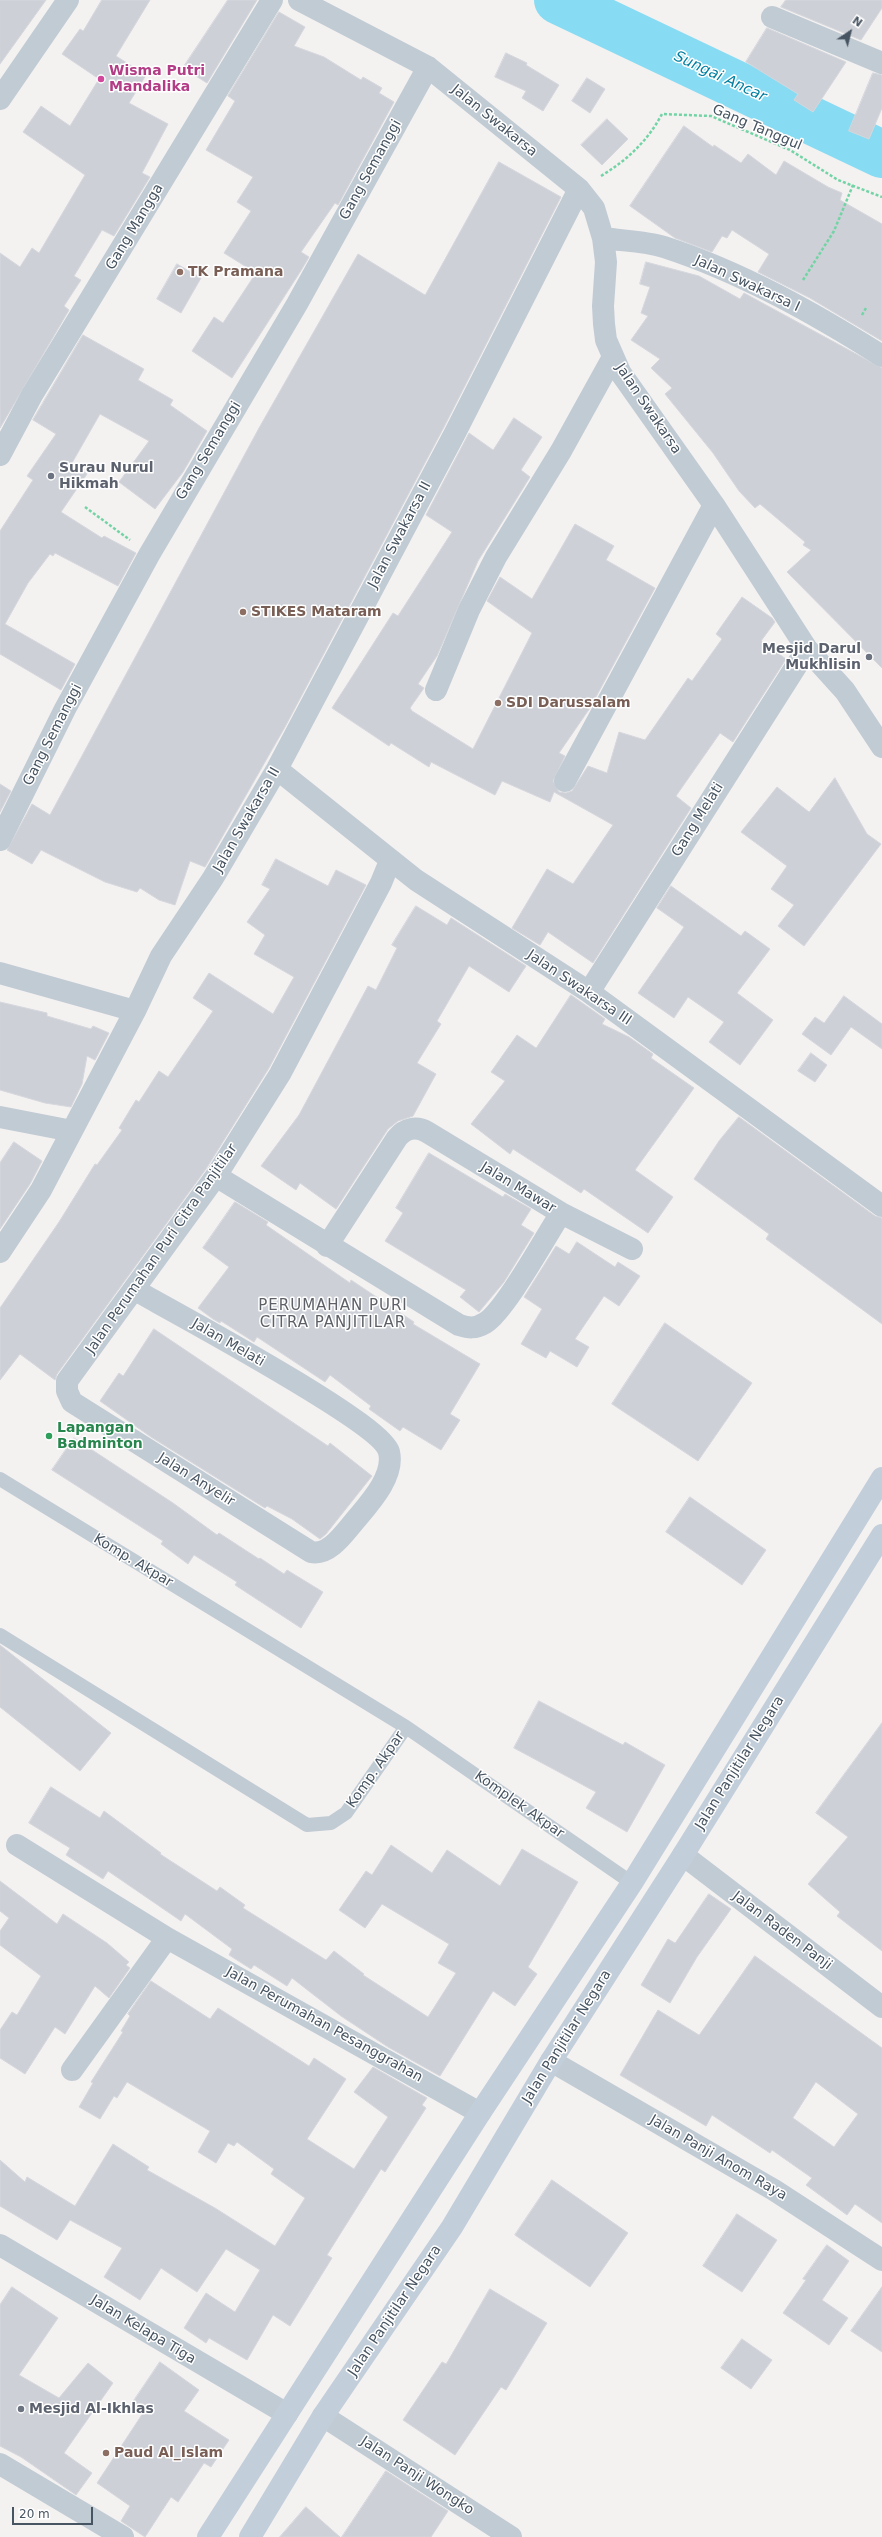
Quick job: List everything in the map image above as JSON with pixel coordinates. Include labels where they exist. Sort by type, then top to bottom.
[{"type":"main road","points":[[208,2537],[480,2113],[632,1883],[882,1478]]},
{"type":"main road","name":"Jalan Panjitilar Negara","points":[[250,2537],[323,2416],[452,2227],[551,2061],[789,1686],[879,1549]]},
{"type":"main road","points":[[763,1671],[789,1686]]},
{"type":"street","points":[[0,99],[68,0]]},
{"type":"street","name":"Gang Mangga","points":[[0,455],[32,395],[272,0]]},
{"type":"street","name":"Jalan Swakarsa","points":[[299,0],[428,67],[579,190],[594,208],[604,238],[606,262],[603,306],[606,340],[620,372],[714,505],[807,649],[845,691],[882,747]]},
{"type":"street","points":[[772,17],[882,63]]},
{"type":"street","name":"Gang Semanggi","points":[[0,840],[65,709],[149,555],[297,304],[428,67]]},
{"type":"street","name":"Jalan Swakarsa II","points":[[0,1252],[41,1190],[135,1011],[161,956],[214,878],[277,769],[455,433],[579,190]]},
{"type":"street","name":"Jalan Swakarsa I","points":[[604,238],[662,247],[724,271],[789,303],[882,356]]},
{"type":"street","points":[[436,690],[469,610],[496,557],[561,451],[613,357]]},
{"type":"street","points":[[565,781],[714,505]]},
{"type":"street","name":"Gang Melati","points":[[589,992],[807,649]]},
{"type":"street","name":"Jalan Swakarsa III","points":[[277,769],[390,861],[416,880],[589,992],[882,1206]]},
{"type":"street","name":"Jalan Perumahan Puri Citra Panjitilar","points":[[67,1381],[135,1290],[216,1176],[280,1074],[381,883],[390,861]]},
{"type":"street","points":[[0,973],[135,1011]]},
{"type":"street","points":[[0,1117],[72,1131]]},
{"type":"street","name":"Jalan Mawar","points":[[216,1176],[327,1246],[459,1325],[472,1329],[486,1322],[510,1295],[561,1213],[428,1132],[414,1129],[403,1132],[397,1138],[327,1246]]},
{"type":"street","points":[[561,1213],[632,1249]]},
{"type":"street","name":"Jalan Melati","points":[[135,1290],[321,1396],[379,1439],[389,1451],[391,1465],[378,1490],[353,1523],[326,1551],[318,1554],[311,1552],[298,1544]]},
{"type":"street","name":"Jalan Anyelir","points":[[67,1381],[66,1391],[72,1402],[298,1544]]},
{"type":"street","name":"Jalan Perumahan Pesanggrahan","points":[[17,1845],[167,1938],[480,2113]]},
{"type":"street","name":"Jalan Raden Panji","points":[[683,1855],[882,2007]]},
{"type":"street","points":[[72,2070],[167,1938]]},
{"type":"street","name":"Jalan Panji Anom Raya","points":[[551,2061],[774,2190],[882,2260]]},
{"type":"street","name":"Jalan Kelapa Tiga","points":[[0,2245],[287,2414]]},
{"type":"street","name":"Jalan Panji Wongko","points":[[323,2416],[511,2537]]},
{"type":"street","points":[[0,2464],[122,2537]]},
{"type":"lane","name":"Komp. Akpar","points":[[0,1479],[406,1727],[346,1813],[331,1823],[307,1825],[0,1635]]},
{"type":"lane","name":"Komplek Akpar","points":[[406,1727],[632,1883]]},
{"type":"path","name":"Gang Tanggul","points":[[579,190],[631,155],[654,129],[662,114],[711,116],[790,150],[812,165],[882,197]]},
{"type":"path","points":[[789,303],[834,231],[853,185]]},
{"type":"path","points":[[85,507],[149,555]]},
{"type":"building","points":[[0,0],[46,0],[0,64]]},
{"type":"building","points":[[102,0],[150,0],[116,56],[146,75],[129,103],[168,124],[142,173],[150,177],[114,236],[102,230],[74,276],[81,280],[64,306],[69,310],[0,428],[0,253],[20,267],[32,248],[39,253],[85,175],[23,132],[41,106],[70,126],[99,79],[62,54],[80,29],[83,31]]},
{"type":"building","points":[[228,0],[257,0],[207,83],[183,68]]},
{"type":"building","points":[[786,0],[882,0],[882,8],[861,40],[781,7]]},
{"type":"building","points":[[279,12],[305,27],[294,46],[324,57],[361,80],[363,77],[382,88],[379,93],[394,102],[338,205],[335,203],[301,252],[309,257],[302,269],[232,378],[192,351],[214,317],[223,323],[256,273],[224,253],[251,211],[237,202],[253,177],[206,150],[235,101],[228,96]]},
{"type":"building","points":[[767,28],[846,62],[813,112],[794,100],[798,94],[746,62]]},
{"type":"building","points":[[506,53],[527,63],[526,65],[559,85],[543,111],[522,98],[526,91],[495,77]]},
{"type":"building","points":[[873,73],[882,75],[882,108],[869,139],[849,131]]},
{"type":"building","points":[[587,78],[605,89],[590,113],[572,101]]},
{"type":"building","points":[[607,119],[628,139],[602,165],[581,145]]},
{"type":"building","points":[[684,126],[713,147],[714,145],[741,163],[748,154],[776,175],[784,161],[828,187],[842,193],[840,200],[882,224],[882,341],[810,298],[758,272],[769,254],[732,230],[727,238],[722,236],[712,252],[675,238],[630,206]]},
{"type":"building","points":[[499,162],[561,197],[444,427],[285,727],[205,867],[190,861],[175,905],[159,900],[140,888],[137,892],[105,882],[41,850],[32,864],[7,850],[32,804],[50,815],[259,428],[358,254],[425,295]]},
{"type":"building","points":[[646,262],[699,276],[740,299],[744,293],[882,368],[882,668],[787,572],[811,550],[803,545],[805,542],[760,504],[755,508],[739,491],[713,453],[665,394],[672,388],[651,368],[660,359],[631,340],[648,316],[641,313],[650,287],[640,284]]},
{"type":"building","points":[[177,264],[201,278],[181,313],[157,299]]},
{"type":"building","points":[[83,335],[144,369],[138,380],[173,400],[170,405],[207,431],[183,472],[155,509],[119,482],[149,441],[100,414],[72,463],[87,474],[61,512],[102,538],[104,536],[136,553],[118,586],[55,553],[53,556],[50,554],[28,583],[5,624],[75,664],[61,690],[0,654],[0,531],[33,480],[27,476],[56,434],[33,420]]},
{"type":"building","points":[[514,418],[542,437],[521,470],[530,477],[478,561],[437,656],[418,684],[424,688],[410,708],[412,711],[473,749],[532,633],[487,601],[500,577],[532,599],[575,524],[614,546],[606,560],[655,588],[590,708],[559,753],[565,756],[553,781],[559,792],[566,793],[572,791],[588,766],[607,773],[619,732],[645,740],[688,678],[692,681],[722,639],[716,634],[742,597],[772,618],[775,622],[761,641],[786,659],[733,742],[720,733],[676,796],[691,808],[593,963],[548,932],[540,945],[512,928],[547,869],[573,884],[613,825],[554,792],[550,802],[502,781],[495,795],[431,762],[429,767],[391,743],[389,746],[332,708],[393,613],[398,616],[452,532],[426,515],[469,433],[493,450]]},
{"type":"building","points":[[835,778],[867,834],[881,844],[804,946],[778,926],[794,905],[771,889],[787,866],[741,832],[777,787],[809,812]]},
{"type":"building","points":[[0,784],[11,791],[0,812]]},
{"type":"building","points":[[276,859],[328,886],[336,870],[366,885],[269,1068],[206,1169],[57,1374],[55,1380],[20,1354],[0,1380],[0,1308],[59,1222],[95,1164],[97,1165],[122,1130],[119,1128],[136,1100],[139,1102],[159,1071],[168,1077],[213,1011],[193,998],[209,973],[273,1014],[294,977],[254,954],[265,935],[247,922],[270,889],[262,885]]},
{"type":"building","points":[[671,886],[741,936],[745,931],[770,949],[737,993],[773,1020],[740,1065],[709,1042],[724,1022],[688,997],[674,1018],[638,993],[684,927],[657,908]]},
{"type":"building","points":[[416,906],[447,925],[451,918],[526,966],[509,992],[469,966],[437,1021],[441,1024],[417,1063],[436,1074],[413,1116],[398,1121],[388,1129],[336,1209],[300,1183],[296,1190],[261,1166],[299,1115],[368,986],[376,990],[397,948],[392,945]]},
{"type":"building","points":[[571,995],[605,1019],[602,1024],[629,1037],[653,1054],[651,1058],[694,1088],[635,1170],[673,1197],[648,1233],[584,1189],[581,1193],[513,1149],[510,1154],[471,1124],[505,1081],[491,1072],[517,1035],[536,1048]]},
{"type":"building","points":[[844,996],[882,1024],[882,1049],[851,1027],[831,1055],[802,1034],[815,1017],[824,1023]]},
{"type":"building","points":[[0,1002],[47,1013],[47,1016],[91,1029],[93,1026],[109,1033],[95,1060],[87,1056],[82,1084],[71,1107],[45,1103],[0,1090]]},
{"type":"building","points":[[811,1053],[827,1065],[815,1082],[798,1071]]},
{"type":"building","points":[[739,1117],[875,1216],[882,1218],[882,1324],[766,1239],[769,1234],[694,1179],[719,1141]]},
{"type":"building","points":[[14,1142],[42,1161],[30,1184],[0,1229],[0,1163]]},
{"type":"building","points":[[429,1153],[503,1197],[505,1194],[531,1209],[521,1225],[534,1233],[504,1282],[479,1312],[460,1297],[466,1290],[385,1241],[403,1213],[396,1208]]},
{"type":"building","points":[[235,1202],[268,1222],[266,1225],[350,1283],[351,1280],[414,1322],[413,1324],[480,1364],[450,1414],[460,1420],[441,1450],[403,1427],[400,1431],[369,1409],[371,1406],[330,1375],[325,1382],[257,1337],[254,1342],[221,1321],[220,1323],[213,1319],[198,1308],[229,1267],[203,1248]]},
{"type":"building","points":[[577,1242],[615,1267],[618,1262],[640,1276],[619,1306],[604,1296],[575,1339],[589,1347],[577,1367],[550,1351],[546,1358],[521,1344],[542,1309],[524,1297],[556,1246],[569,1254]]},
{"type":"building","points":[[665,1323],[752,1383],[698,1461],[612,1404]]},
{"type":"building","points":[[154,1329],[328,1446],[330,1443],[372,1476],[326,1534],[320,1539],[292,1519],[267,1506],[265,1508],[151,1437],[100,1401],[119,1373],[123,1376]]},
{"type":"building","points":[[74,1438],[173,1503],[217,1535],[219,1533],[284,1574],[287,1570],[323,1592],[301,1628],[235,1585],[237,1582],[194,1555],[188,1564],[161,1544],[163,1541],[52,1470]]},
{"type":"building","points":[[690,1497],[766,1550],[742,1585],[666,1532]]},
{"type":"building","points":[[0,1645],[111,1733],[80,1771],[0,1707]]},
{"type":"building","points":[[539,1701],[623,1745],[625,1742],[665,1765],[627,1832],[586,1808],[596,1792],[514,1748]]},
{"type":"building","points":[[882,1723],[882,1951],[837,1916],[840,1912],[808,1884],[848,1837],[816,1813]]},
{"type":"building","points":[[51,1787],[100,1818],[104,1811],[161,1853],[160,1854],[217,1891],[220,1887],[245,1905],[243,1908],[326,1960],[334,1951],[364,1974],[363,1975],[428,2017],[456,1973],[438,1963],[449,1944],[382,1904],[365,1928],[339,1910],[366,1871],[372,1875],[391,1845],[432,1873],[447,1850],[500,1886],[522,1849],[578,1882],[528,1967],[537,1974],[515,2006],[493,1991],[440,2076],[388,2047],[341,2016],[292,1978],[287,1986],[254,1965],[251,1969],[229,1955],[232,1949],[185,1914],[181,1921],[108,1871],[103,1879],[66,1855],[70,1848],[29,1823]]},
{"type":"building","points":[[0,1881],[57,1924],[63,1914],[107,1943],[129,1962],[126,1965],[130,1968],[109,1998],[95,1986],[65,2034],[55,2027],[25,2074],[0,2058],[0,2030],[12,2012],[17,2015],[41,1976],[0,1945],[0,1931],[9,1918],[0,1911]]},
{"type":"building","points":[[709,1894],[731,1909],[697,1957],[670,2003],[641,1985],[668,1939],[675,1943]]},
{"type":"building","points":[[755,1956],[882,2048],[882,2223],[855,2204],[847,2215],[806,2185],[812,2178],[772,2150],[770,2153],[712,2115],[706,2126],[620,2075],[658,2010],[699,2035]],"holes":[[[816,2082],[858,2114],[834,2147],[793,2118]]]},
{"type":"building","points":[[151,1981],[210,2019],[218,2008],[309,2066],[314,2058],[346,2079],[307,2139],[354,2169],[388,2117],[354,2092],[373,2067],[427,2098],[422,2105],[426,2108],[385,2172],[381,2169],[327,2255],[332,2258],[290,2326],[273,2315],[247,2360],[209,2338],[206,2343],[184,2328],[206,2293],[235,2312],[260,2270],[226,2249],[197,2292],[161,2268],[140,2300],[104,2277],[122,2248],[70,2220],[57,2240],[0,2206],[0,2160],[25,2182],[27,2177],[75,2206],[113,2144],[149,2167],[147,2170],[215,2208],[275,2246],[305,2198],[271,2174],[274,2169],[237,2142],[234,2146],[228,2143],[216,2163],[198,2152],[210,2131],[127,2082],[117,2098],[114,2096],[100,2119],[79,2107],[93,2083],[91,2082],[123,2032],[121,2031],[130,2016],[128,2014]]},
{"type":"building","points":[[552,2180],[628,2233],[590,2287],[515,2235]]},
{"type":"building","points":[[737,2214],[777,2240],[742,2292],[703,2266]]},
{"type":"building","points":[[827,2245],[849,2261],[822,2300],[848,2318],[829,2345],[783,2313],[806,2280],[803,2279]]},
{"type":"building","points":[[12,2287],[58,2318],[19,2375],[59,2398],[88,2363],[113,2383],[64,2453],[92,2473],[76,2495],[21,2457],[0,2446],[0,2305]]},
{"type":"building","points":[[882,2287],[882,2352],[851,2331]]},
{"type":"building","points":[[490,2289],[547,2323],[506,2390],[501,2387],[455,2455],[403,2420],[442,2362],[446,2364]]},
{"type":"building","points":[[742,2339],[772,2360],[751,2389],[721,2368]]},
{"type":"building","points":[[160,2362],[199,2390],[184,2411],[229,2440],[211,2467],[204,2463],[178,2502],[171,2497],[145,2537],[121,2521],[130,2506],[97,2483],[143,2413],[131,2405]]},
{"type":"building","points":[[386,2471],[448,2511],[431,2537],[342,2537]]},
{"type":"building","points":[[306,2507],[340,2537],[280,2537]]},
{"type":"waterway","name":"Sungai Ancar","points":[[558,0],[882,154]]},
{"type":"place","name":"Wisma Putri Mandalika","points":[[101,79]]},
{"type":"place","name":"TK Pramana","points":[[180,272]]},
{"type":"place","name":"Surau Nurul Hikmah","points":[[51,476]]},
{"type":"place","name":"STIKES Mataram","points":[[243,612]]},
{"type":"place","name":"Mesjid Darul Mukhlisin","points":[[869,657]]},
{"type":"place","name":"SDI Darussalam","points":[[498,703]]},
{"type":"place","name":"Lapangan Badminton","points":[[49,1436]]},
{"type":"place","name":"Mesjid Al-Ikhlas","points":[[21,2409]]},
{"type":"place","name":"Paud Al_Islam","points":[[106,2453]]},
{"type":"district","name":"PERUMAHAN PURI CITRA PANJITILAR","points":[[333,1314]]}]
